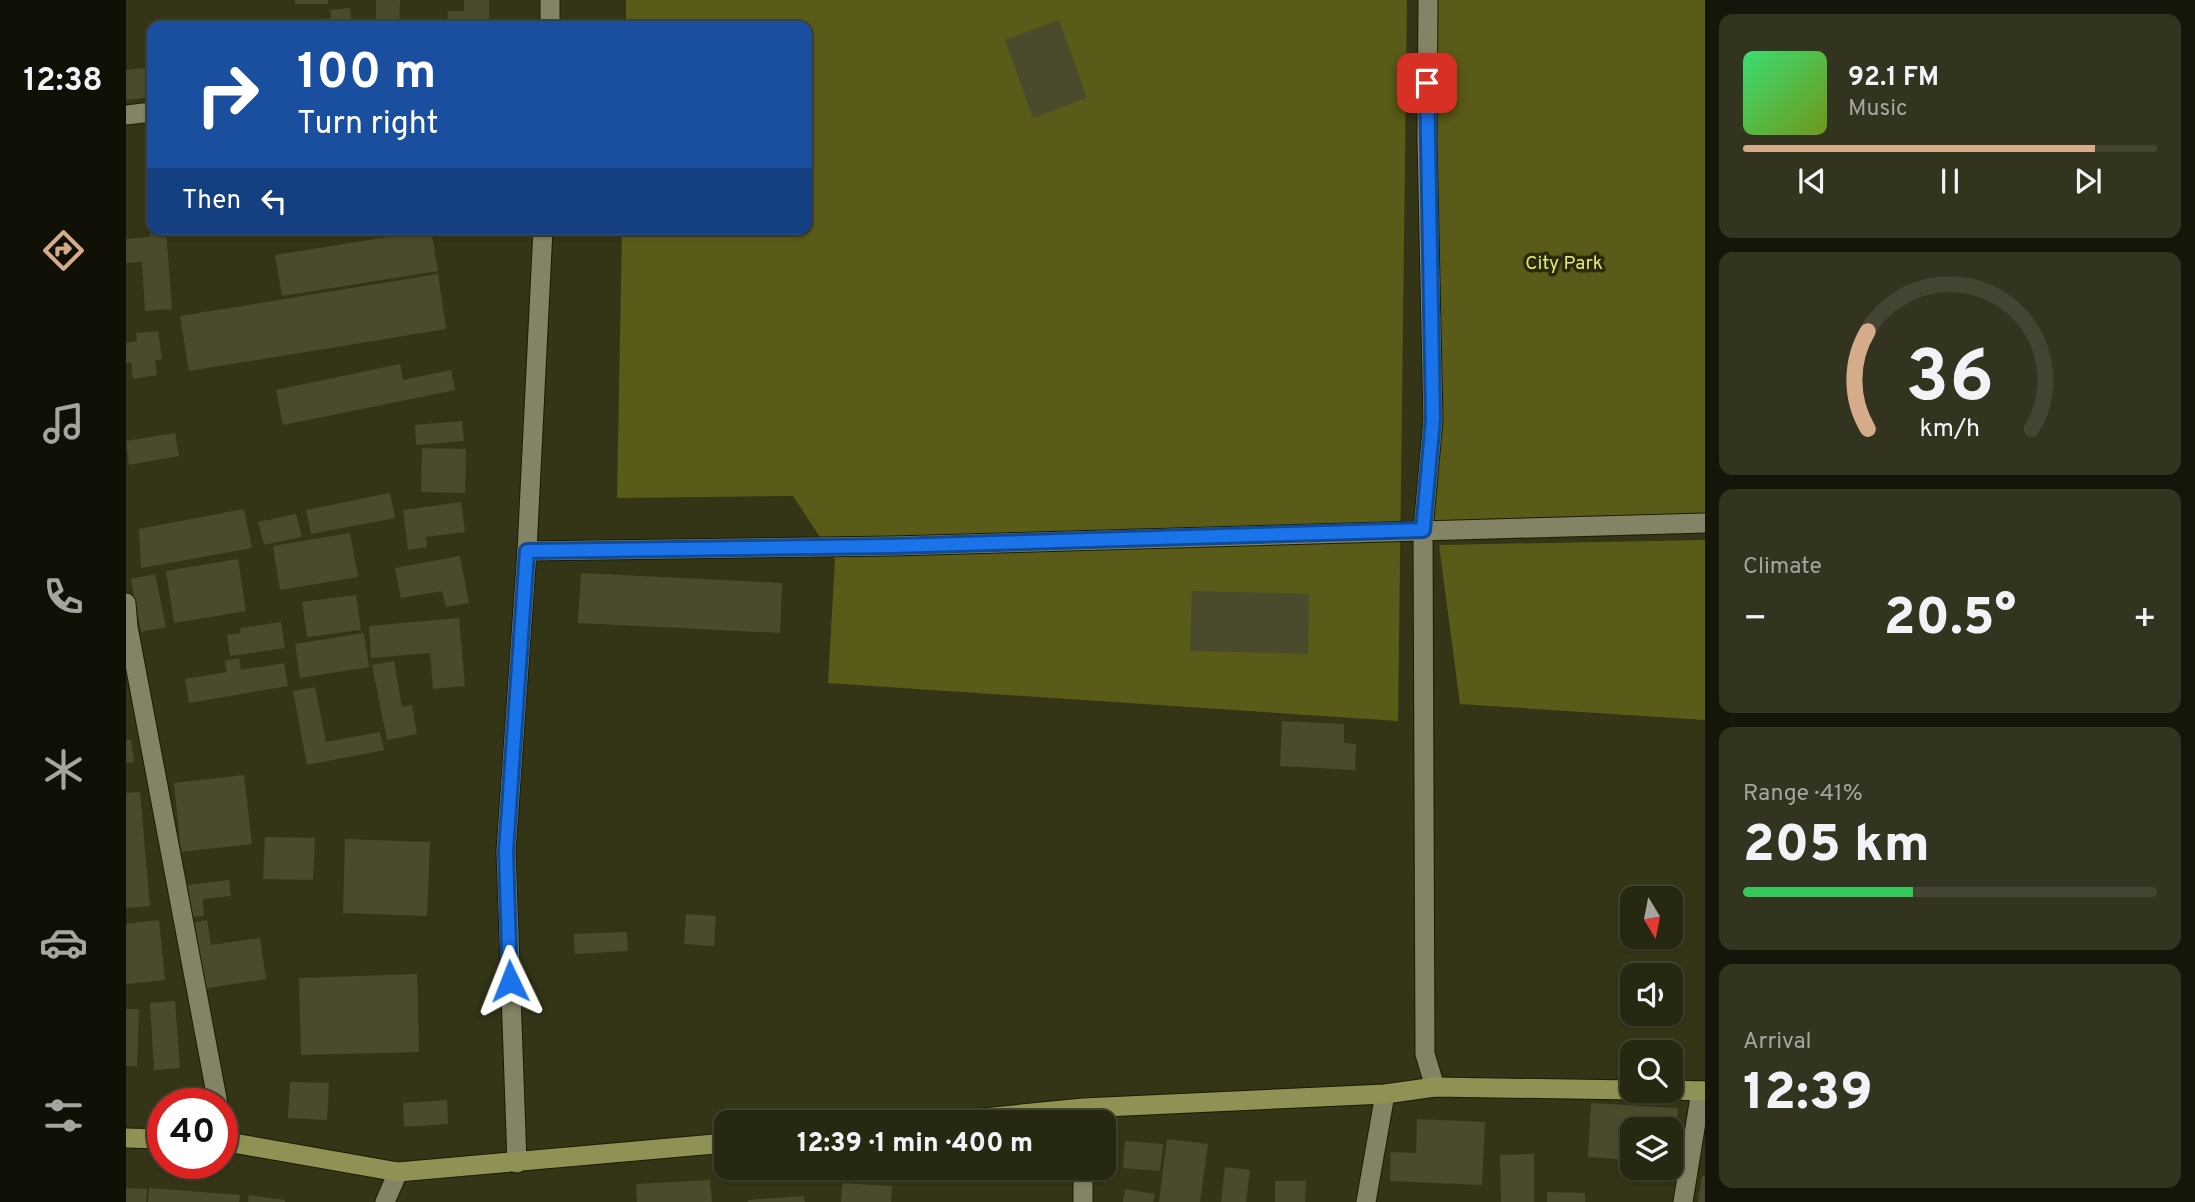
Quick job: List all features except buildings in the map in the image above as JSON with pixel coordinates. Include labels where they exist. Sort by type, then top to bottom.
[{"type":"main road","points":[[1116,1113],[1385,1094],[1434,1087],[1620,1090]]},
{"type":"main road","points":[[1683,1090],[1703,1091]]},
{"type":"main road","points":[[126,1138],[147,1139]]},
{"type":"main road","points":[[238,1139],[398,1172],[714,1144]]},
{"type":"street","points":[[550,0],[550,21]]},
{"type":"street","points":[[1428,0],[1427,139],[1433,420],[1423,530],[1425,1054],[1434,1087]]},
{"type":"street","points":[[126,115],[147,113]]},
{"type":"street","points":[[517,1163],[506,851],[527,551],[542,235]]},
{"type":"street","points":[[527,551],[893,546],[1705,523]]},
{"type":"street","points":[[126,603],[215,1088]]},
{"type":"street","points":[[1683,1202],[1703,1091]]},
{"type":"street","points":[[1366,1202],[1385,1094]]},
{"type":"street","points":[[385,1202],[398,1172]]},
{"type":"street","points":[[1083,1180],[1083,1202]]},
{"type":"green space","points":[[626,0],[1407,0],[1398,721],[828,683],[835,560],[793,496],[617,498],[622,235],[812,235],[812,21],[626,21]]},
{"type":"green space","name":"City Park","points":[[1422,0],[1705,0],[1705,528],[1423,530]]},
{"type":"green space","points":[[1705,540],[1705,720],[1460,704],[1439,545]]},
{"type":"route","points":[[510,981],[506,851],[527,551],[893,546],[1423,530],[1433,420],[1427,83]]}]
